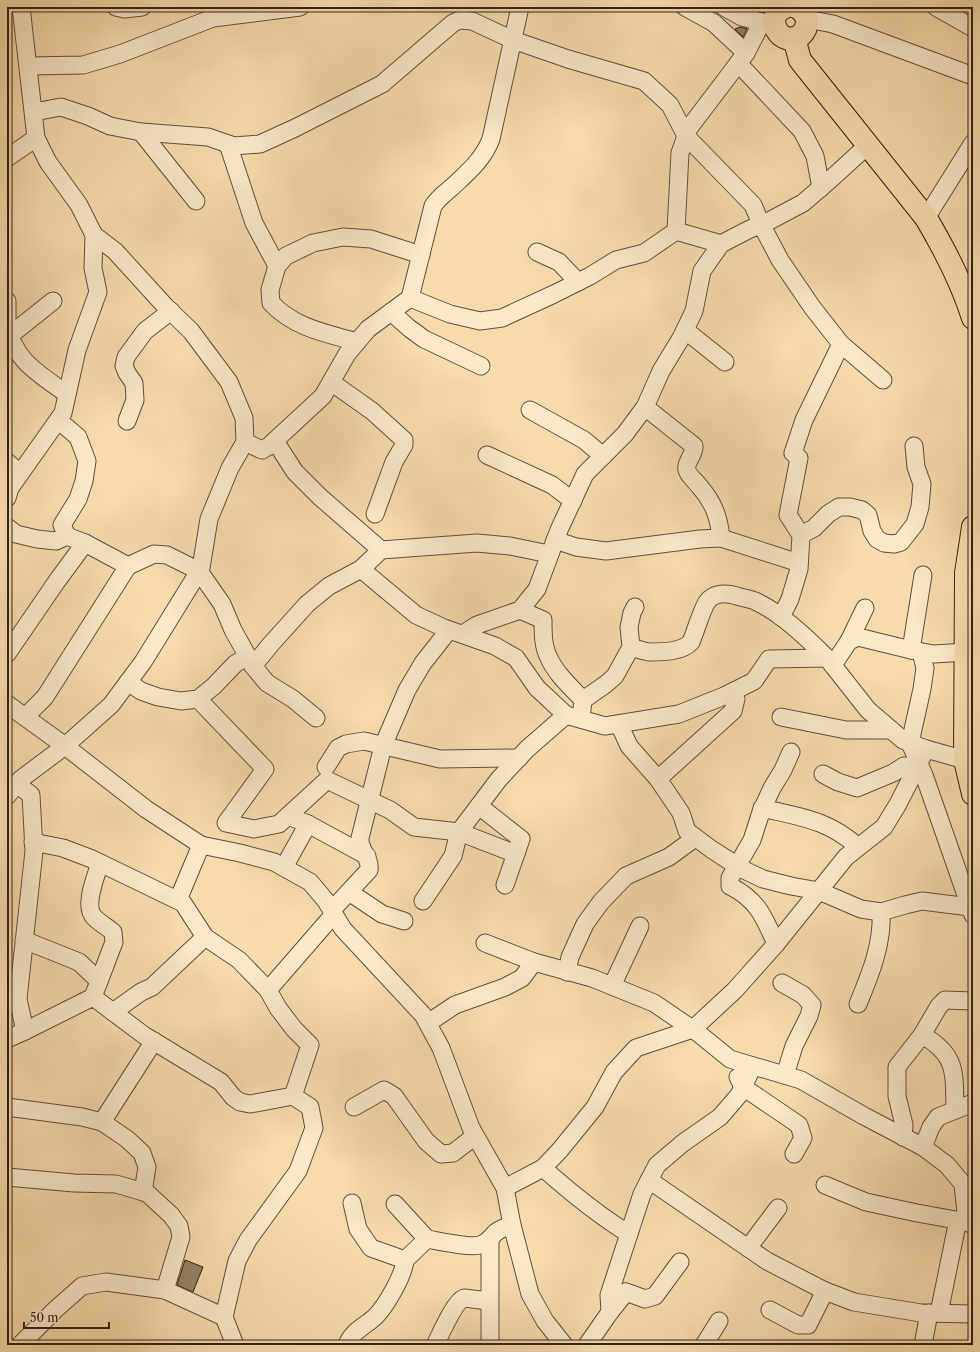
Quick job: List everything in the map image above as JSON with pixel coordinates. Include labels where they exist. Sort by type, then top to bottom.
[{"type":"main road","points":[[774,18],[777,31],[781,36],[794,38],[800,36],[807,26],[802,13]]},
{"type":"main road","points":[[794,38],[800,60],[926,218],[943,247],[968,301],[973,318]]},
{"type":"main road","points":[[973,527],[966,573],[969,760],[973,794]]},
{"type":"street","points":[[7,498],[10,488],[63,413],[77,350],[98,292],[93,268],[94,235],[80,205],[48,162],[36,138],[22,7]]},
{"type":"street","points":[[116,7],[124,9],[142,7]]},
{"type":"street","points":[[29,66],[84,65],[120,54],[208,12],[300,7]]},
{"type":"street","points":[[245,442],[262,450],[275,441],[323,396],[347,354],[368,329],[410,298],[433,206],[439,197],[449,190],[478,163],[491,139],[520,7]]},
{"type":"street","points":[[685,7],[714,24],[802,131],[814,156],[821,188]]},
{"type":"street","points":[[724,7],[742,17],[774,18]]},
{"type":"street","points":[[936,7],[973,28]]},
{"type":"street","points":[[802,13],[973,76]]},
{"type":"street","points":[[676,231],[680,153],[689,128],[774,18]]},
{"type":"street","points":[[34,112],[61,107],[88,116],[110,126],[141,132],[208,137],[234,146],[260,144],[382,84],[453,23],[460,20],[472,21],[513,40],[568,59],[644,81],[670,106],[686,136],[753,205],[780,260],[812,307],[841,344],[883,380]]},
{"type":"street","points":[[141,132],[196,201]]},
{"type":"street","points":[[7,158],[36,138]]},
{"type":"street","points":[[926,218],[973,143]]},
{"type":"street","points":[[228,144],[254,223],[277,266]]},
{"type":"street","points":[[268,990],[369,870],[367,856],[360,844],[383,746],[407,690],[422,663],[456,632],[520,610],[536,589],[552,547],[585,474],[625,434],[645,407],[660,371],[685,330],[694,311],[702,271],[721,244],[803,203],[868,145]]},
{"type":"street","points":[[676,231],[721,244]]},
{"type":"street","points":[[410,298],[450,314],[480,321],[502,318],[578,282],[616,260],[644,253],[676,231]]},
{"type":"street","points":[[25,1031],[18,999],[34,851],[31,795],[12,790],[21,779],[66,746],[111,704],[143,662],[201,568],[209,518],[230,468],[245,442],[244,418],[230,382],[190,331],[115,251],[94,235]]},
{"type":"street","points":[[357,342],[314,330],[281,314],[271,303],[270,290],[277,266],[286,256],[313,243],[344,237],[371,239],[421,255]]},
{"type":"street","points":[[538,252],[559,262],[578,282]]},
{"type":"street","points":[[7,301],[8,327],[19,354],[31,369],[67,394]]},
{"type":"street","points":[[8,327],[52,301]]},
{"type":"street","points":[[127,422],[135,400],[134,383],[126,373],[124,366],[126,357],[145,331],[170,311]]},
{"type":"street","points":[[391,312],[408,328],[424,339],[481,366]]},
{"type":"street","points":[[685,330],[725,362]]},
{"type":"street","points":[[781,617],[790,599],[799,569],[801,535],[788,515],[799,458],[793,453],[804,420],[841,344]]},
{"type":"street","points":[[331,382],[372,411],[404,440],[402,448],[394,462],[375,514]]},
{"type":"street","points":[[645,407],[694,446],[687,467],[688,471],[714,508],[719,522],[721,538]]},
{"type":"street","points":[[530,410],[584,440],[603,456]]},
{"type":"street","points":[[58,420],[78,437],[87,461],[84,481],[78,499],[62,525],[67,536],[85,543],[128,566]]},
{"type":"street","points":[[275,441],[295,472],[320,497],[382,550]]},
{"type":"street","points":[[801,535],[814,528],[828,514],[839,507],[850,507],[862,510],[868,515],[872,531],[877,539],[894,544],[901,542],[915,524],[920,507],[922,484],[916,467],[914,446]]},
{"type":"street","points":[[487,455],[552,485],[573,501]]},
{"type":"street","points":[[7,462],[20,473]]},
{"type":"street","points":[[7,527],[16,534],[37,539],[56,541],[67,536]]},
{"type":"street","points":[[128,682],[141,691],[158,697],[181,701],[198,699],[214,686],[235,664],[250,661],[270,644],[307,604],[329,586],[361,569],[382,550],[477,544],[576,547],[606,551],[700,539],[721,538],[799,563]]},
{"type":"street","points":[[7,654],[85,543]]},
{"type":"street","points":[[25,716],[45,697],[128,566],[154,554],[167,554],[199,571],[222,604],[233,630],[250,661],[267,683],[293,699],[316,718]]},
{"type":"street","points":[[361,569],[416,615],[456,632],[495,646],[516,658],[537,688],[573,717],[605,726],[679,714],[724,696],[754,680],[769,659],[830,662]]},
{"type":"street","points":[[505,1188],[543,1168],[560,1150],[595,1107],[614,1072],[636,1048],[693,1030],[735,990],[776,944],[846,857],[884,827],[898,804],[918,756],[922,689],[925,668],[916,651],[922,575]]},
{"type":"street","points":[[631,647],[649,652],[676,650],[687,647],[692,642],[706,602],[714,596],[722,594],[734,595],[755,601],[781,617],[804,635],[830,662],[868,710],[903,740],[918,756],[971,911]]},
{"type":"street","points":[[423,901],[453,856],[459,832],[499,779],[519,758],[573,717],[583,700],[615,676],[631,647],[629,627],[635,606]]},
{"type":"street","points":[[830,662],[849,641],[865,608]]},
{"type":"street","points":[[520,610],[543,620],[544,638],[548,658],[559,674],[583,700]]},
{"type":"street","points":[[849,641],[858,637],[934,654],[968,649]]},
{"type":"street","points":[[658,779],[733,711],[736,699],[734,691]]},
{"type":"street","points":[[198,699],[265,769],[226,823],[254,829],[279,824],[327,780],[390,810],[414,827],[459,832],[516,854]]},
{"type":"street","points":[[7,704],[66,746],[146,809],[201,845],[274,862],[310,882],[326,901],[343,929],[423,1015],[428,1023],[441,1048],[471,1128],[505,1188],[512,1225],[530,1294],[545,1321],[564,1345]]},
{"type":"street","points":[[781,717],[846,730],[891,730]]},
{"type":"street","points":[[619,724],[629,746],[658,779],[681,813],[687,831],[710,850],[737,866],[763,879],[819,892],[861,909],[881,912],[922,901],[971,911]]},
{"type":"street","points":[[326,767],[338,748],[346,744],[364,741],[440,759],[519,758]]},
{"type":"street","points":[[776,944],[766,920],[756,904],[741,892],[730,886],[730,878],[752,840],[762,808],[791,752]]},
{"type":"street","points":[[823,774],[838,782],[857,788],[893,774],[918,756],[969,760]]},
{"type":"street","points":[[479,806],[521,839],[505,885]]},
{"type":"street","points":[[762,808],[819,822],[835,829],[858,847]]},
{"type":"street","points":[[288,816],[308,824],[367,856]]},
{"type":"street","points":[[284,867],[308,824]]},
{"type":"street","points":[[567,972],[570,957],[585,924],[601,902],[626,876],[668,857],[695,838]]},
{"type":"street","points":[[33,842],[63,848],[100,863],[183,903],[206,937],[239,960],[268,990],[278,1008],[294,1029],[310,1044],[293,1096]]},
{"type":"street","points":[[178,900],[201,845]]},
{"type":"street","points":[[7,1039],[93,997],[114,942],[114,932],[93,916],[91,910],[91,892],[100,863]]},
{"type":"street","points":[[349,892],[382,914],[404,921]]},
{"type":"street","points":[[858,1004],[871,972],[882,926],[881,912]]},
{"type":"street","points":[[612,986],[640,926]]},
{"type":"street","points":[[113,1012],[141,992],[152,987],[206,937]]},
{"type":"street","points":[[24,940],[79,962],[99,981]]},
{"type":"street","points":[[485,943],[534,962],[592,978],[654,1003],[693,1030],[730,1060],[801,1080],[864,1116],[923,1147],[947,1165],[968,1191],[966,1222],[923,1345]]},
{"type":"street","points":[[428,1023],[455,1005],[505,987],[522,978],[534,962]]},
{"type":"street","points":[[782,984],[803,995],[812,1005],[809,1016],[794,1046],[785,1075]]},
{"type":"street","points":[[93,997],[154,1041],[221,1082],[240,1102],[250,1104],[293,1096],[310,1107],[314,1128],[298,1171],[248,1240],[237,1261],[224,1317],[235,1345]]},
{"type":"street","points":[[903,1137],[904,1125],[897,1096],[897,1067],[922,1035],[939,1006],[945,1000],[973,1001]]},
{"type":"street","points":[[922,1035],[944,1052],[949,1058],[954,1074],[955,1110]]},
{"type":"street","points":[[102,1122],[154,1041]]},
{"type":"street","points":[[730,1060],[743,1087],[799,1125],[803,1138],[794,1154]]},
{"type":"street","points":[[610,1312],[609,1295],[642,1194],[649,1180],[658,1165],[683,1143],[720,1117],[739,1095],[754,1066]]},
{"type":"street","points":[[354,1107],[384,1090],[394,1096],[426,1141],[441,1154],[453,1153],[475,1136]]},
{"type":"street","points":[[923,1147],[931,1126],[938,1117],[973,1103]]},
{"type":"street","points":[[7,1107],[82,1116],[102,1122],[127,1139],[142,1153],[147,1167],[143,1192]]},
{"type":"street","points":[[543,1168],[604,1219],[629,1234]]},
{"type":"street","points":[[7,1177],[74,1183],[116,1184],[147,1193],[171,1215],[179,1226],[181,1237],[165,1290]]},
{"type":"street","points":[[649,1180],[767,1261],[825,1290],[854,1302],[921,1313],[973,1314]]},
{"type":"street","points":[[826,1185],[866,1202],[966,1222]]},
{"type":"street","points":[[352,1203],[358,1229],[371,1248],[405,1260]]},
{"type":"street","points":[[395,1204],[427,1239],[481,1245],[502,1228],[512,1225]]},
{"type":"street","points":[[748,1248],[778,1208]]},
{"type":"street","points":[[347,1345],[349,1338],[376,1316],[385,1304],[403,1273],[405,1260],[427,1239]]},
{"type":"street","points":[[490,1239],[490,1345]]},
{"type":"street","points":[[595,1342],[610,1312],[626,1292],[645,1299],[654,1296],[680,1262]]},
{"type":"street","points":[[20,1345],[56,1309],[82,1286],[106,1282],[165,1290],[224,1317]]},
{"type":"street","points":[[770,1310],[798,1325],[808,1325],[825,1290]]},
{"type":"street","points":[[435,1345],[456,1305],[461,1299],[464,1298],[489,1301]]},
{"type":"street","points":[[704,1345],[719,1321]]},
{"type":"building","points":[[740,27],[747,29],[743,37],[735,29]]},
{"type":"building","points":[[185,1260],[203,1267],[193,1292],[177,1285]]}]
